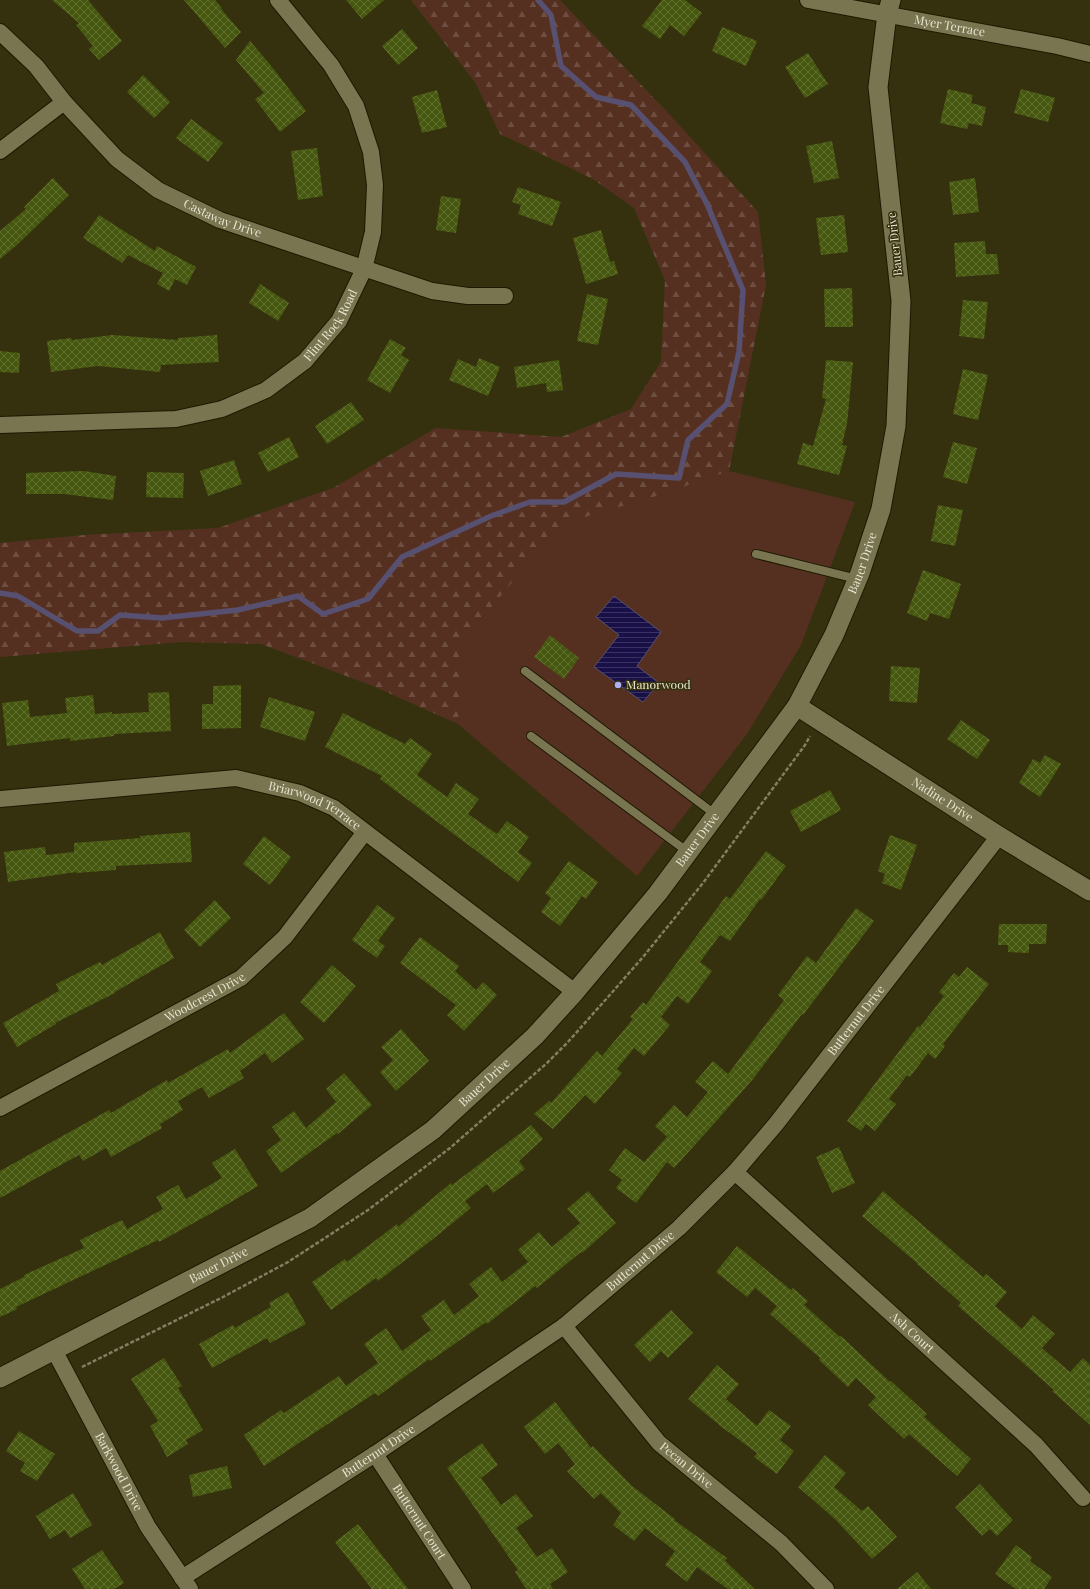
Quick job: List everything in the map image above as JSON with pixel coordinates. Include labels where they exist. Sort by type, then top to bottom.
[{"type":"street","name":"Flint Rock Road","points":[[0,425],[176,419],[222,409],[266,390],[305,361],[339,321],[364,269],[373,232],[375,185],[371,152],[356,106],[331,65],[278,0]]},
{"type":"street","name":"Myer Terrace","points":[[808,0],[889,7],[1090,54]]},
{"type":"street","name":"Bauer Drive","points":[[0,1378],[310,1218],[433,1130],[535,1036],[575,992],[658,893],[797,706],[834,635],[857,579],[881,509],[896,426],[901,301],[878,87],[889,7]]},
{"type":"street","name":"Castaway Drive","points":[[0,32],[36,66],[64,102],[117,160],[158,190],[220,220],[432,291],[468,296],[505,296]]},
{"type":"street","points":[[0,151],[64,102]]},
{"type":"street","name":"Nadine Drive","points":[[797,706],[999,836],[1090,891]]},
{"type":"street","name":"Briarwood Terrace","points":[[0,799],[236,778],[300,793],[334,808],[575,992]]},
{"type":"street","name":"Woodcrest Drive","points":[[0,1108],[241,978],[286,937],[365,832]]},
{"type":"street","name":"Butternut Drive","points":[[186,1583],[564,1326],[679,1228],[735,1172],[781,1118],[999,836]]},
{"type":"street","name":"Ash Court","points":[[735,1172],[1036,1445],[1083,1498]]},
{"type":"street","name":"Pecan Drive","points":[[564,1326],[659,1443],[781,1544],[826,1589]]},
{"type":"street","name":"Barkwood Drive","points":[[54,1350],[148,1527],[186,1583]]},
{"type":"street","name":"Butternut Court","points":[[376,1454],[463,1589]]},
{"type":"lane","points":[[756,554],[857,579]]},
{"type":"lane","points":[[525,671],[716,815]]},
{"type":"lane","points":[[531,736],[688,852]]},
{"type":"green space","points":[[411,0],[560,0],[672,117],[758,212],[766,285],[729,471],[705,508],[527,618],[458,724],[373,686],[261,644],[181,642],[0,657],[0,543],[84,535],[218,528],[333,488],[436,428],[561,437],[631,409],[661,362],[665,280],[634,208],[593,179],[500,134],[475,82]]},
{"type":"green space","name":"Manorwood","points":[[729,471],[855,502],[801,645],[747,734],[637,876],[458,724],[461,643],[561,524],[653,497]]},
{"type":"shaded area","points":[[614,596],[661,632],[637,666],[659,683],[643,702],[594,667],[619,635],[596,617]]},
{"type":"building","points":[[52,0],[88,0],[122,41],[99,60],[89,49],[93,46],[76,25],[79,23]]},
{"type":"building","points":[[184,0],[215,0],[241,32],[225,48]]},
{"type":"building","points":[[346,0],[384,0],[362,19]]},
{"type":"building","points":[[662,0],[685,0],[702,13],[684,36],[670,25],[660,39],[642,26]]},
{"type":"building","points":[[722,27],[757,41],[746,66],[712,51]]},
{"type":"building","points":[[402,29],[418,48],[398,65],[382,46]]},
{"type":"building","points":[[250,41],[306,111],[280,132],[255,99],[264,93],[236,60]]},
{"type":"building","points":[[808,53],[828,84],[805,98],[785,67]]},
{"type":"building","points":[[143,75],[170,102],[154,118],[127,92]]},
{"type":"building","points":[[948,89],[973,95],[971,103],[986,107],[982,126],[969,123],[967,129],[940,123]]},
{"type":"building","points":[[1021,89],[1055,98],[1048,122],[1014,113]]},
{"type":"building","points":[[437,90],[447,127],[422,133],[412,97]]},
{"type":"building","points":[[191,119],[223,143],[208,162],[176,138]]},
{"type":"building","points":[[832,141],[839,178],[814,183],[806,146]]},
{"type":"building","points":[[317,148],[323,196],[298,200],[291,151]]},
{"type":"building","points":[[53,178],[69,195],[18,244],[0,259],[0,231],[26,209],[24,207]]},
{"type":"building","points":[[975,178],[979,212],[953,215],[949,182]]},
{"type":"building","points":[[518,187],[561,202],[552,226],[518,214],[521,205],[512,202]]},
{"type":"building","points":[[441,196],[461,199],[456,233],[436,230]]},
{"type":"building","points":[[99,215],[155,251],[157,246],[196,267],[187,285],[175,279],[169,291],[157,284],[163,273],[128,255],[122,263],[83,238]]},
{"type":"building","points":[[844,215],[848,252],[821,255],[816,218]]},
{"type":"building","points":[[601,230],[610,262],[614,261],[618,274],[586,284],[573,238]]},
{"type":"building","points":[[985,241],[986,254],[997,254],[999,274],[956,277],[954,243]]},
{"type":"building","points":[[260,284],[289,303],[278,321],[249,303]]},
{"type":"building","points":[[852,288],[853,327],[825,327],[824,289]]},
{"type":"building","points":[[587,294],[608,299],[598,345],[577,341]]},
{"type":"building","points":[[963,300],[988,302],[984,339],[959,336]]},
{"type":"building","points":[[112,335],[178,340],[178,338],[217,335],[219,362],[161,365],[160,372],[98,366],[51,372],[47,341],[71,338],[72,340]]},
{"type":"building","points":[[390,339],[406,348],[401,355],[409,360],[390,393],[367,380]]},
{"type":"building","points":[[0,351],[20,353],[19,373],[0,372]]},
{"type":"building","points":[[479,358],[500,367],[488,396],[449,380],[458,359],[476,367]]},
{"type":"building","points":[[559,360],[563,390],[547,392],[546,383],[517,388],[514,367]]},
{"type":"building","points":[[826,360],[853,362],[847,424],[842,445],[847,446],[839,475],[797,464],[803,443],[813,446],[826,399],[822,398]]},
{"type":"building","points":[[963,369],[988,375],[978,420],[953,414]]},
{"type":"building","points":[[351,402],[364,420],[327,444],[315,426]]},
{"type":"building","points":[[289,437],[299,457],[268,472],[258,453]]},
{"type":"building","points":[[953,442],[977,448],[967,484],[943,477]]},
{"type":"building","points":[[234,460],[242,484],[208,496],[200,471]]},
{"type":"building","points":[[84,471],[116,476],[113,500],[64,494],[26,494],[26,473]]},
{"type":"building","points":[[147,472],[184,473],[183,498],[146,497]]},
{"type":"building","points":[[938,505],[963,510],[955,546],[931,541]]},
{"type":"building","points":[[923,570],[961,584],[949,619],[930,613],[927,621],[907,613]]},
{"type":"building","points":[[550,635],[579,658],[564,679],[534,657]]},
{"type":"building","points":[[891,666],[920,668],[917,703],[889,701]]},
{"type":"building","points":[[241,685],[241,728],[202,729],[202,704],[213,704],[213,686]]},
{"type":"building","points":[[169,692],[171,731],[114,734],[114,736],[70,741],[70,738],[7,746],[2,703],[28,700],[30,717],[67,713],[65,698],[93,695],[95,714],[112,712],[112,714],[149,712],[148,693]]},
{"type":"building","points":[[269,697],[315,712],[305,741],[260,727]]},
{"type":"building","points":[[343,713],[405,744],[410,738],[432,754],[417,775],[447,797],[456,783],[479,799],[468,814],[497,834],[507,821],[529,837],[518,852],[532,863],[518,882],[380,779],[382,776],[325,747]]},
{"type":"building","points":[[961,720],[990,740],[977,759],[947,739]]},
{"type":"building","points":[[1045,755],[1061,764],[1040,797],[1019,783],[1033,759],[1040,763]]},
{"type":"building","points":[[830,790],[841,810],[801,832],[790,811]]},
{"type":"building","points":[[190,832],[192,862],[116,866],[116,870],[76,872],[8,882],[4,852],[45,847],[46,855],[74,852],[74,843],[141,838],[140,836]]},
{"type":"building","points":[[890,835],[917,845],[901,890],[882,883],[885,874],[878,871]]},
{"type":"building","points":[[264,836],[291,857],[270,885],[243,864]]},
{"type":"building","points":[[766,851],[786,866],[730,941],[720,935],[700,962],[712,971],[688,1004],[677,996],[661,1017],[670,1025],[644,1056],[634,1048],[617,1069],[622,1073],[595,1104],[585,1095],[553,1129],[534,1114],[549,1101],[551,1103],[597,1051],[602,1056],[633,1019],[630,1017],[643,1002],[646,1005],[726,896],[730,899]]},
{"type":"building","points":[[569,861],[598,882],[586,899],[582,896],[560,926],[541,912],[551,898],[545,893]]},
{"type":"building","points":[[215,900],[231,918],[200,947],[184,930]]},
{"type":"building","points":[[377,905],[395,918],[378,941],[385,946],[377,958],[352,940]]},
{"type":"building","points":[[856,908],[874,921],[753,1079],[674,1168],[667,1162],[636,1203],[616,1188],[622,1180],[609,1170],[625,1148],[644,1162],[667,1137],[655,1126],[674,1105],[687,1117],[708,1092],[695,1082],[713,1061],[728,1074],[784,1000],[778,995],[807,956],[816,963]]},
{"type":"building","points":[[999,924],[1047,924],[1046,944],[1029,944],[1029,953],[1008,952],[1008,945],[998,945]]},
{"type":"building","points":[[160,932],[174,958],[115,993],[55,1023],[56,1024],[17,1047],[3,1023],[59,991],[56,984],[100,962],[102,965]]},
{"type":"building","points":[[420,937],[459,966],[455,971],[476,990],[483,982],[497,995],[464,1031],[447,1015],[456,1005],[400,963]]},
{"type":"building","points":[[332,965],[356,986],[324,1023],[300,1002]]},
{"type":"building","points":[[967,967],[989,984],[943,1044],[945,1046],[935,1059],[928,1053],[910,1077],[907,1075],[889,1099],[896,1104],[875,1131],[866,1124],[861,1131],[847,1121],[918,1026],[920,1027],[944,996],[939,992],[954,973],[959,977]]},
{"type":"building","points":[[284,1013],[304,1039],[272,1063],[265,1053],[240,1071],[244,1078],[209,1098],[202,1087],[178,1101],[183,1110],[160,1124],[162,1128],[111,1157],[106,1148],[83,1161],[79,1155],[0,1198],[0,1171],[109,1110],[111,1113],[167,1080],[168,1083],[228,1049],[230,1053]]},
{"type":"building","points":[[401,1029],[429,1061],[396,1091],[380,1072],[393,1060],[381,1047]]},
{"type":"building","points":[[344,1073],[372,1105],[338,1134],[337,1133],[281,1173],[266,1151],[281,1140],[272,1127],[294,1111],[306,1128],[336,1102],[326,1089]]},
{"type":"building","points":[[531,1125],[543,1139],[519,1161],[525,1169],[493,1193],[487,1184],[465,1201],[471,1208],[433,1239],[378,1281],[376,1278],[331,1310],[312,1282],[345,1259],[347,1262],[397,1224],[398,1227],[451,1183],[452,1185]]},
{"type":"building","points":[[839,1147],[855,1183],[832,1193],[816,1157]]},
{"type":"building","points":[[235,1149],[258,1186],[159,1242],[158,1240],[16,1307],[17,1309],[0,1317],[0,1289],[24,1277],[24,1275],[84,1248],[80,1240],[122,1220],[127,1229],[163,1209],[156,1197],[178,1185],[186,1199],[222,1178],[212,1163]]},
{"type":"building","points":[[588,1191],[616,1223],[582,1253],[581,1252],[537,1288],[535,1286],[487,1324],[486,1322],[430,1361],[429,1359],[378,1396],[375,1393],[264,1466],[244,1435],[281,1410],[284,1413],[339,1376],[346,1386],[378,1363],[364,1344],[386,1328],[402,1351],[431,1330],[421,1316],[444,1300],[454,1315],[479,1296],[469,1284],[491,1267],[502,1282],[528,1262],[518,1250],[539,1232],[552,1247],[580,1223],[567,1209]]},
{"type":"building","points":[[883,1191],[983,1277],[986,1274],[1007,1292],[995,1306],[1022,1329],[1033,1315],[1055,1334],[1042,1348],[1070,1372],[1083,1358],[1090,1365],[1090,1425],[1052,1391],[1054,1390],[958,1306],[961,1303],[862,1216]]},
{"type":"building","points":[[737,1246],[791,1290],[793,1288],[808,1301],[804,1305],[840,1337],[841,1336],[927,1414],[924,1417],[971,1459],[957,1476],[909,1434],[904,1439],[868,1405],[876,1397],[856,1378],[848,1387],[819,1360],[820,1358],[770,1314],[777,1306],[755,1288],[747,1297],[716,1272]]},
{"type":"building","points":[[288,1292],[306,1324],[270,1343],[267,1338],[212,1368],[199,1344],[233,1325],[235,1328],[271,1307],[269,1303]]},
{"type":"building","points":[[671,1310],[693,1333],[668,1358],[661,1351],[650,1362],[634,1345]]},
{"type":"building","points":[[164,1358],[182,1386],[178,1388],[203,1430],[186,1440],[188,1444],[167,1457],[150,1426],[158,1421],[131,1379]]},
{"type":"building","points":[[717,1365],[739,1384],[726,1399],[757,1426],[769,1410],[791,1426],[780,1440],[794,1451],[777,1474],[754,1457],[757,1453],[723,1428],[688,1399]]},
{"type":"building","points":[[555,1402],[591,1448],[593,1446],[632,1486],[675,1519],[674,1520],[727,1558],[725,1561],[755,1589],[728,1589],[697,1567],[687,1582],[665,1565],[675,1551],[645,1528],[634,1541],[613,1525],[621,1513],[601,1493],[594,1499],[567,1471],[575,1464],[558,1443],[545,1454],[524,1427]]},
{"type":"building","points":[[19,1431],[55,1454],[37,1481],[20,1471],[25,1463],[6,1451]]},
{"type":"building","points":[[482,1443],[498,1465],[481,1478],[501,1505],[516,1494],[533,1516],[516,1528],[537,1557],[552,1548],[568,1572],[550,1584],[553,1589],[526,1589],[515,1572],[518,1570],[447,1468]]},
{"type":"building","points":[[825,1455],[846,1473],[834,1487],[862,1511],[868,1506],[897,1537],[872,1559],[835,1519],[798,1487]]},
{"type":"building","points":[[227,1466],[232,1488],[193,1497],[189,1475]]},
{"type":"building","points":[[980,1484],[1013,1520],[997,1536],[990,1529],[982,1536],[955,1507]]},
{"type":"building","points":[[73,1493],[92,1525],[70,1538],[65,1530],[50,1539],[36,1516]]},
{"type":"building","points":[[358,1524],[408,1589],[372,1589],[335,1542]]},
{"type":"building","points":[[1016,1545],[1032,1557],[1030,1561],[1052,1577],[1044,1589],[1016,1589],[995,1574]]},
{"type":"building","points":[[102,1550],[124,1583],[114,1589],[85,1589],[72,1569]]},
{"type":"building","points":[[917,1572],[931,1589],[897,1589]]},
{"type":"waterway","points":[[0,593],[18,596],[77,631],[98,631],[120,615],[162,618],[238,610],[298,596],[323,614],[368,599],[402,557],[491,516],[530,502],[564,502],[616,474],[679,478],[688,440],[727,404],[739,352],[743,290],[707,204],[685,162],[631,105],[596,97],[561,66],[551,15],[538,0]]},
{"type":"place","name":"Manorwood","points":[[618,685]]}]
